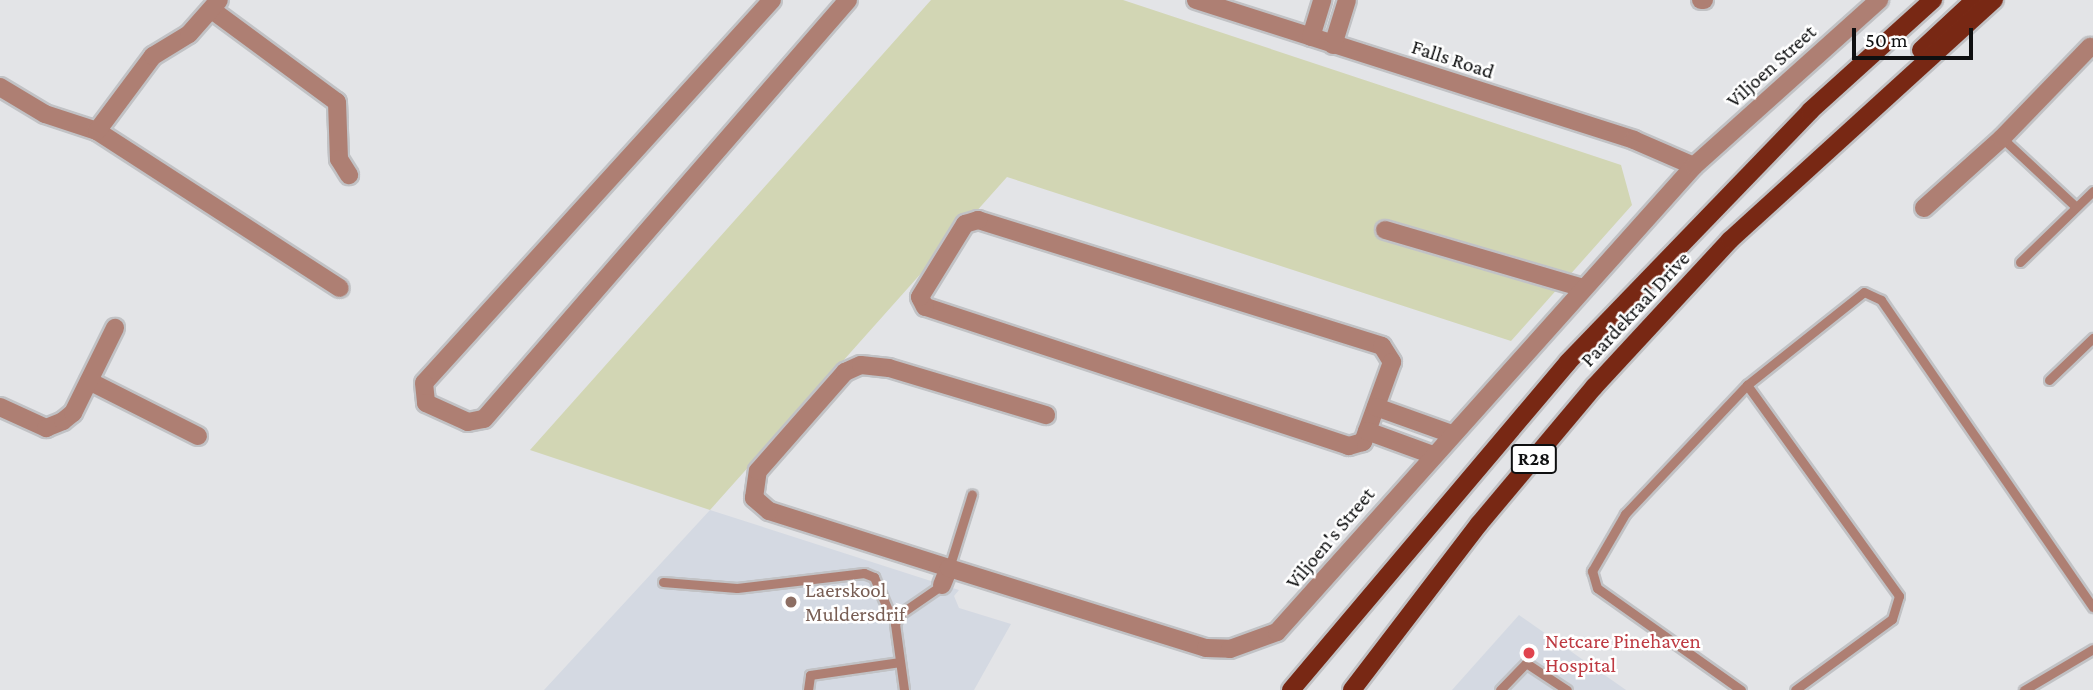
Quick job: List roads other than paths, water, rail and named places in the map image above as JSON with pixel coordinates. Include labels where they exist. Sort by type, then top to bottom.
[{"type":"main road","name":"Paardekraal Drive","points":[[1291,690],[1568,362],[1810,111],[1933,0]]},
{"type":"main road","points":[[1730,240],[1749,214],[1819,144],[1975,0]]},
{"type":"main road","name":"Paardekraal Drive","points":[[1352,690],[1514,482],[1730,240],[1994,0]]},
{"type":"street","points":[[772,0],[424,383],[426,403],[468,422],[484,419],[848,0]]},
{"type":"street","name":"Falls Road","points":[[1196,0],[1634,141],[1693,166]]},
{"type":"street","points":[[1311,37],[1322,0]]},
{"type":"street","points":[[1333,45],[1347,0]]},
{"type":"street","name":"Viljoen Street","points":[[1693,166],[1879,0]]},
{"type":"street","points":[[97,131],[153,56],[189,34],[215,5],[337,102],[339,159],[349,176]]},
{"type":"street","points":[[1924,208],[2003,138],[2090,47]]},
{"type":"street","points":[[0,88],[45,114],[97,131],[340,288]]},
{"type":"street","name":"Viljoen's Street","points":[[1046,415],[889,368],[861,365],[845,372],[758,471],[754,498],[769,511],[946,576],[1206,648],[1230,649],[1277,632],[1296,614],[1452,433],[1693,166]]},
{"type":"street","points":[[988,220],[1382,346],[1391,362],[1367,431],[1363,442],[1349,446],[935,312],[920,298],[965,224],[988,220]]},
{"type":"street","points":[[1385,229],[1583,288]]},
{"type":"street","points":[[0,407],[47,428],[73,413],[115,328]]},
{"type":"street","points":[[89,381],[198,436]]},
{"type":"street","points":[[1376,407],[1452,433]]},
{"type":"street","points":[[1367,431],[1433,455]]},
{"type":"lane","points":[[2003,138],[2076,207]]},
{"type":"lane","points":[[2020,262],[2093,191]]},
{"type":"lane","points":[[1741,690],[1597,588],[1592,571],[1625,514],[1747,385],[1859,295],[1871,292],[2093,607]]},
{"type":"lane","points":[[2049,380],[2093,338]]},
{"type":"lane","points":[[1747,385],[1899,596],[1892,619],[1795,690]]},
{"type":"lane","points":[[904,690],[895,624],[900,614],[946,576],[972,494]]},
{"type":"lane","points":[[663,582],[726,588],[864,573],[874,577],[888,610],[900,614]]},
{"type":"lane","points":[[2024,690],[2093,649]]},
{"type":"lane","points":[[808,690],[810,675],[900,662]]},
{"type":"lane","points":[[1500,690],[1526,663],[1567,690]]},
{"type":"place","name":"Laerskool Muldersdrif","points":[[791,602]]},
{"type":"place","name":"Netcare Pinehaven Hospital","points":[[1529,653]]}]
